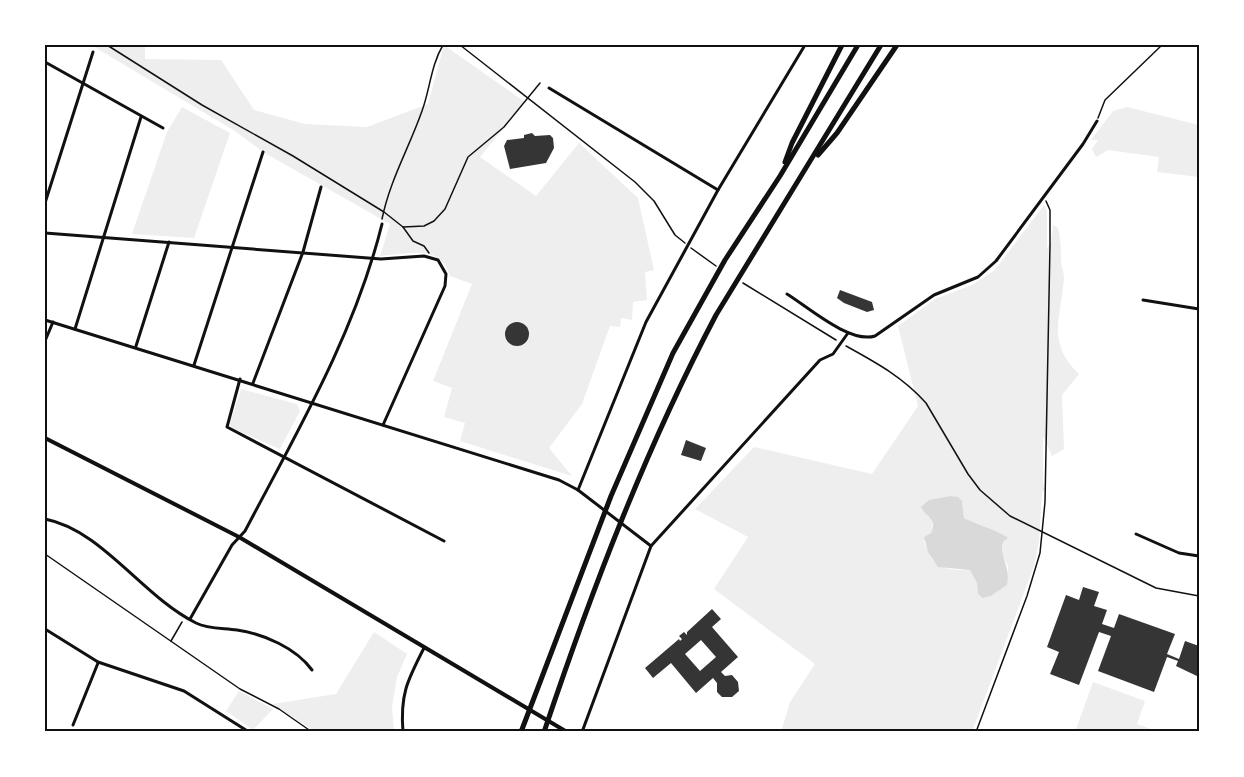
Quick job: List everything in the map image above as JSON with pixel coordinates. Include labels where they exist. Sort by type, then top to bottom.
[{"type":"highway","points":[[780,176],[792,143],[842,45]]},
{"type":"highway","points":[[521,732],[611,496],[673,353],[725,260],[780,176],[858,45]]},
{"type":"highway","points":[[544,732],[627,507],[647,457],[692,361],[881,45]]},
{"type":"highway","points":[[809,165],[837,133],[897,45]]},
{"type":"street","points":[[578,490],[641,333],[683,251],[717,190],[806,45]]},
{"type":"street","points":[[45,203],[93,52]]},
{"type":"street","points":[[45,62],[163,128]]},
{"type":"street","points":[[549,88],[717,190]]},
{"type":"street","points":[[75,329],[101,238],[141,117]]},
{"type":"street","points":[[787,294],[848,333],[861,338],[875,336],[934,295],[978,277],[996,261],[1044,198],[1097,121]]},
{"type":"street","points":[[194,365],[263,152]]},
{"type":"street","points":[[253,383],[303,252],[321,187]]},
{"type":"street","points":[[190,619],[239,537],[245,531],[312,402],[348,326],[373,258],[382,224]]},
{"type":"street","points":[[45,233],[373,258],[429,257],[438,260],[445,269],[445,286],[383,425]]},
{"type":"street","points":[[136,347],[169,242]]},
{"type":"street","points":[[1143,300],[1199,309]]},
{"type":"street","points":[[45,320],[559,480],[578,490],[651,546]]},
{"type":"street","points":[[45,341],[53,322]]},
{"type":"street","points":[[582,732],[651,546],[820,360],[832,354],[848,333]]},
{"type":"street","points":[[240,379],[227,428],[444,541]]},
{"type":"street","points":[[45,438],[239,537],[567,732]]},
{"type":"street","points":[[45,519],[86,535],[152,593],[190,619],[210,627],[260,635],[282,645],[306,662],[312,670]]},
{"type":"street","points":[[1136,534],[1179,553],[1199,556]]},
{"type":"street","points":[[45,629],[98,662],[184,691],[249,732]]},
{"type":"street","points":[[403,732],[402,697],[406,682],[424,648]]},
{"type":"street","points":[[73,725],[98,662]]},
{"type":"path","points":[[107,45],[201,105],[293,156],[384,212],[403,226],[413,241],[426,248],[429,257]]},
{"type":"path","points":[[382,224],[399,162],[423,110],[435,62],[443,45]]},
{"type":"path","points":[[460,45],[635,182],[654,201],[675,235],[715,265]]},
{"type":"path","points":[[1097,121],[1105,100],[1162,45]]},
{"type":"path","points":[[403,226],[424,226],[434,221],[445,209],[468,157],[504,127],[540,83]]},
{"type":"path","points":[[976,732],[1030,587],[1042,533],[1050,245],[1050,210],[1044,198]]},
{"type":"path","points":[[735,278],[888,370],[915,391],[926,403],[980,490],[1010,516],[1156,588],[1199,596]]},
{"type":"path","points":[[45,554],[240,689],[279,709],[312,732]]},
{"type":"path","points":[[170,641],[185,616]]},
{"type":"shaded area","points":[[91,45],[145,45],[145,59],[221,60],[254,110],[305,124],[367,127],[428,104],[444,45],[525,102],[480,157],[536,196],[579,143],[638,198],[654,270],[645,272],[647,300],[633,302],[632,320],[621,318],[620,327],[610,326],[582,404],[549,448],[572,476],[460,441],[465,423],[444,417],[452,388],[433,381],[472,284],[450,276],[439,259],[431,255],[412,253],[380,256],[390,224],[263,152],[235,131]]},
{"type":"shaded area","points":[[182,107],[230,133],[194,238],[132,234],[167,132]]},
{"type":"shaded area","points":[[1127,107],[1199,125],[1199,177],[1157,172],[1159,157],[1108,150],[1096,157],[1092,149],[1098,140],[1091,140],[1113,111]]},
{"type":"shaded area","points":[[1044,205],[1047,212],[1047,248],[1051,243],[1053,225],[1058,228],[1060,240],[1064,278],[1058,329],[1059,340],[1062,351],[1079,374],[1062,395],[1064,449],[1052,456],[1043,436],[1045,490],[1042,492],[1039,542],[1034,566],[972,732],[781,732],[790,702],[815,664],[714,589],[748,537],[695,509],[754,447],[872,474],[918,406],[898,326],[935,299],[972,285],[995,270]],"holes":[[[950,496],[962,501],[964,518],[990,531],[1003,542],[1002,555],[1008,566],[1007,585],[991,596],[978,594],[977,583],[971,570],[946,568],[935,562],[924,541],[933,530],[929,500]]]},
{"type":"shaded area","points":[[241,389],[297,404],[300,411],[280,449],[232,428],[230,423]]},
{"type":"shaded area","points":[[950,496],[958,497],[962,501],[964,518],[1008,538],[1003,542],[1002,548],[1008,573],[1007,585],[991,596],[983,598],[978,594],[977,583],[970,570],[938,567],[928,552],[924,537],[931,533],[933,524],[921,507],[929,500]]},
{"type":"shaded area","points":[[374,632],[407,654],[397,677],[392,707],[394,732],[316,732],[273,704],[336,694]]},
{"type":"shaded area","points":[[1093,682],[1145,701],[1137,724],[1159,732],[1075,732]]},
{"type":"shaded area","points":[[239,691],[273,709],[253,730],[226,711]]},
{"type":"building","points":[[532,133],[535,136],[550,135],[553,138],[554,148],[546,163],[510,169],[504,146],[507,140],[524,138],[524,135]]},
{"type":"building","points":[[840,290],[872,302],[874,310],[867,312],[844,303],[837,298]]},
{"type":"building","points":[[517,322],[526,325],[529,334],[526,343],[517,346],[508,343],[505,334],[508,325]]},
{"type":"building","points":[[686,440],[706,448],[701,461],[681,455]]},
{"type":"building","points":[[1083,587],[1099,592],[1094,606],[1107,610],[1102,624],[1114,628],[1119,614],[1175,634],[1167,654],[1179,659],[1185,641],[1199,646],[1199,677],[1176,666],[1178,661],[1167,657],[1154,692],[1098,671],[1111,636],[1099,632],[1079,685],[1050,674],[1059,652],[1047,647],[1066,595],[1079,600]]},
{"type":"building","points":[[712,609],[721,619],[712,627],[738,657],[721,672],[725,676],[732,675],[738,682],[739,691],[732,697],[722,697],[717,692],[717,683],[713,678],[696,693],[671,663],[653,678],[645,668],[679,639],[680,641],[682,639],[679,636],[684,632],[687,635],[687,632]],"holes":[[[701,640],[716,657],[700,671],[685,654]]]}]
